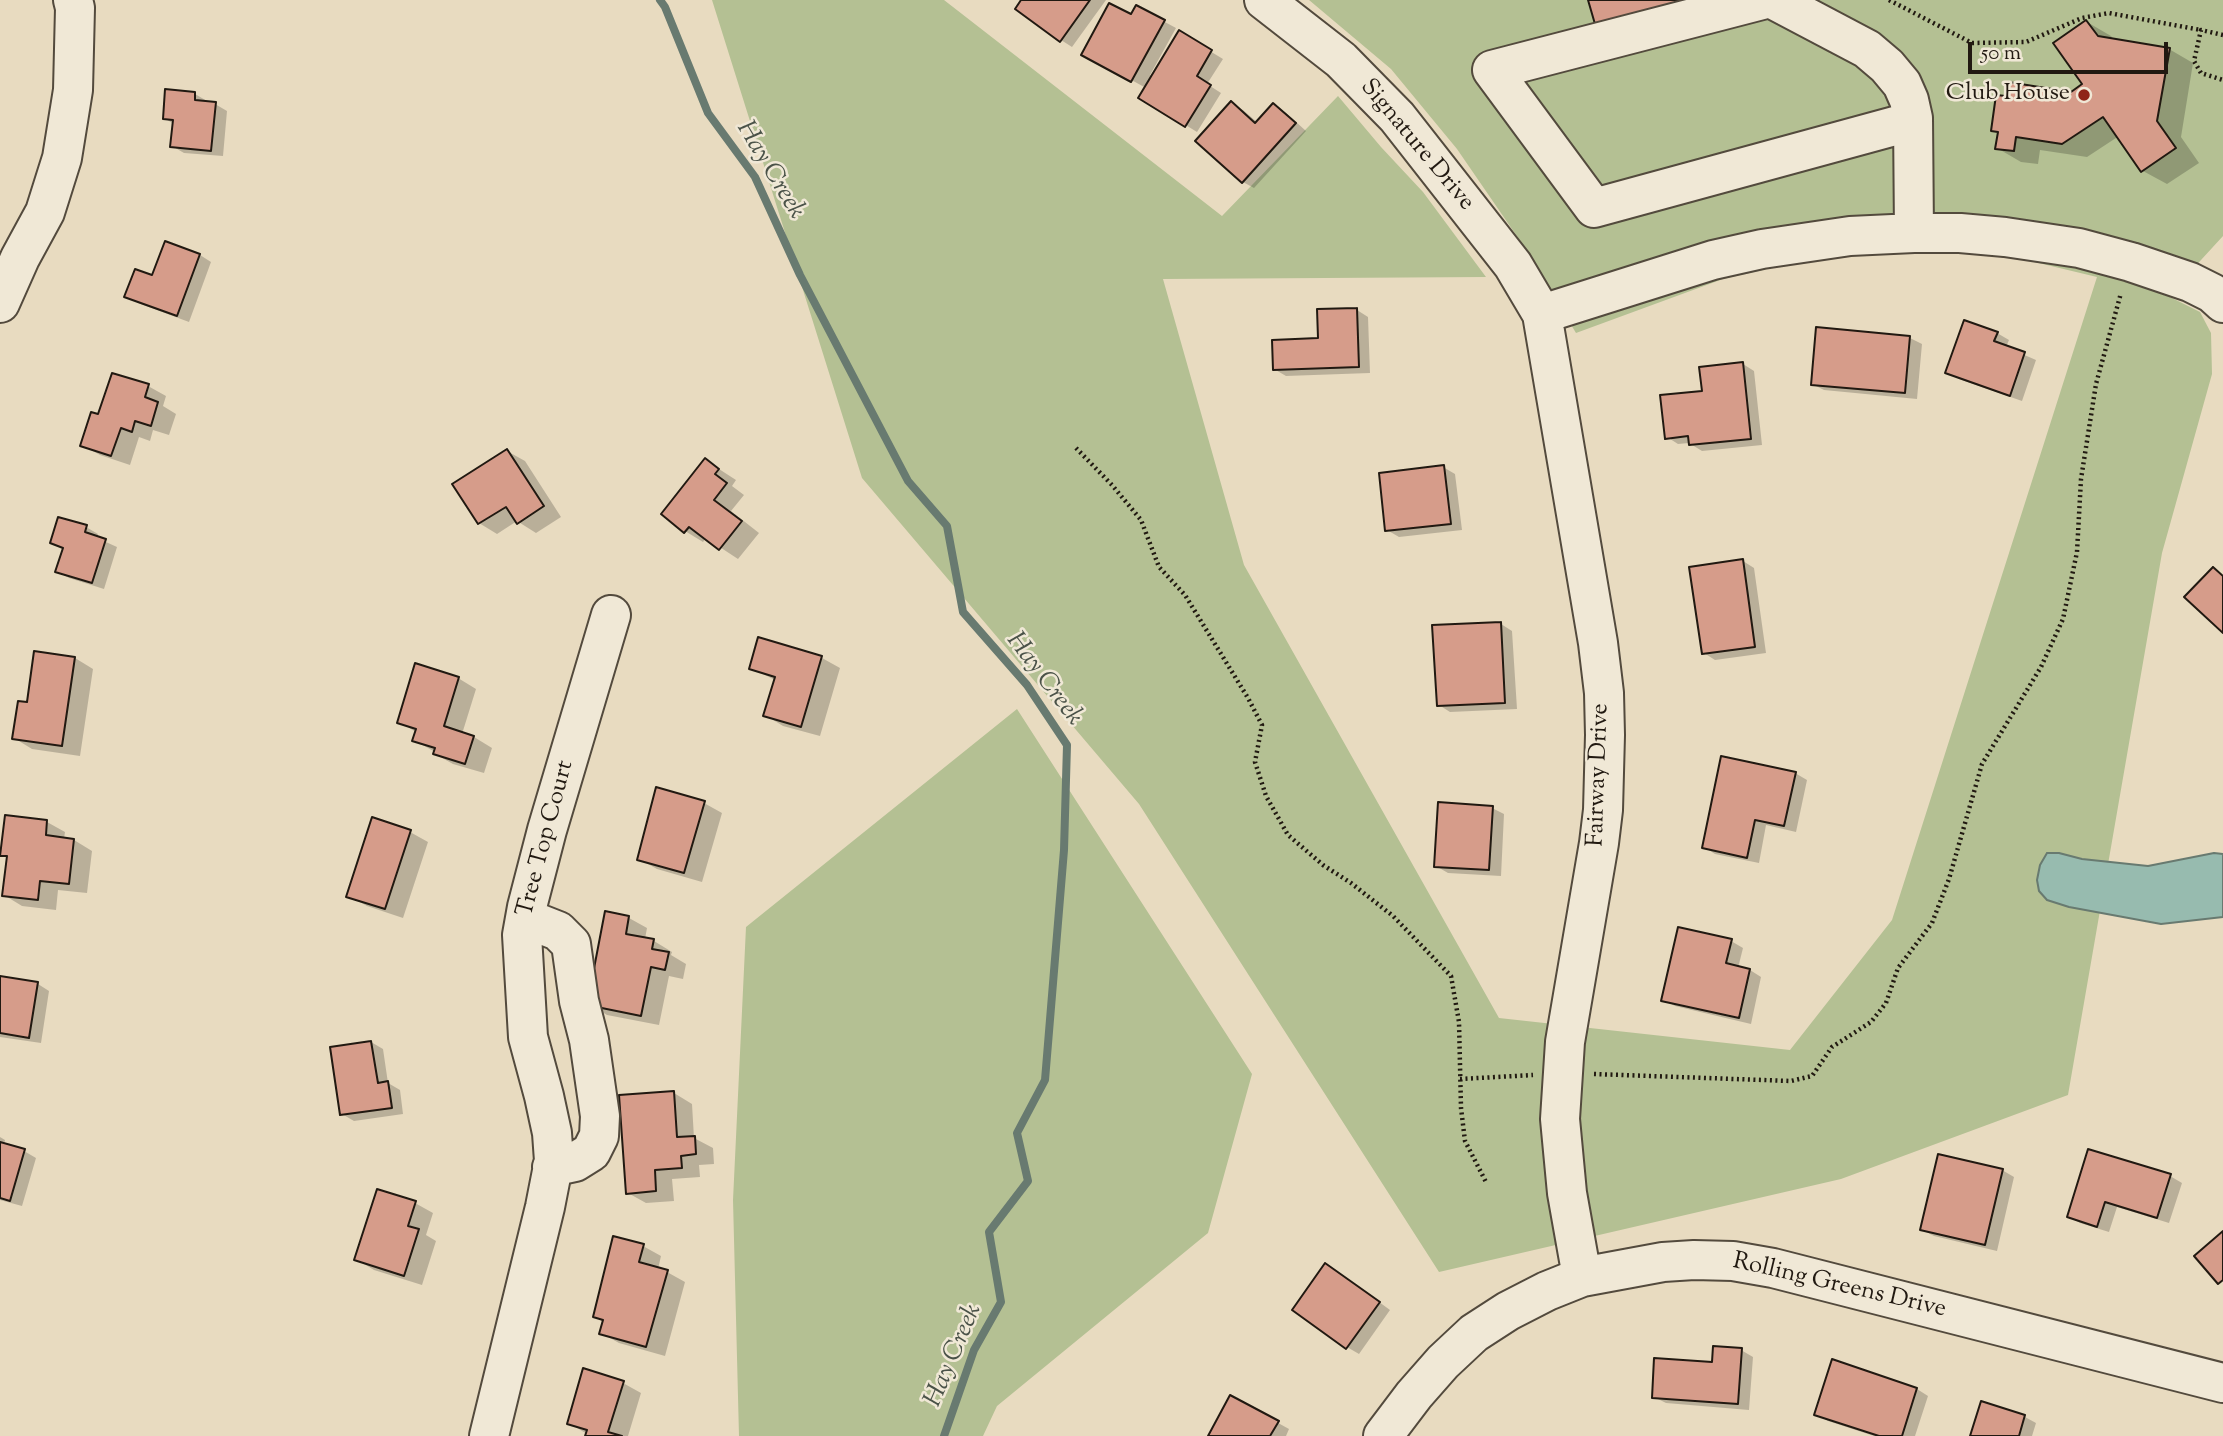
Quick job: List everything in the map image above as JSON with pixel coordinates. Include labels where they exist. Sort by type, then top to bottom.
[{"type":"street","points":[[0,303],[45,212],[62,158],[73,90],[73,0]]},
{"type":"street","name":"Signature Drive","points":[[1264,0],[1341,60],[1397,117],[1513,265],[1542,314]]},
{"type":"street","points":[[1762,0],[1492,70],[1594,208],[1913,121]]},
{"type":"street","points":[[1774,0],[1867,49],[1887,66],[1902,84],[1909,100],[1913,121],[1913,233]]},
{"type":"street","points":[[1542,314],[1713,260],[1762,249],[1839,237],[1913,233],[1960,233],[2079,248],[2131,262],[2219,292]]},
{"type":"street","name":"Fairway Drive","points":[[1542,314],[1598,643],[1605,735],[1603,810],[1571,1004],[1562,1073],[1560,1119],[1567,1193],[1583,1277]]},
{"type":"street","name":"Tree Top Court","points":[[489,1436],[542,1221],[552,1167],[552,1133],[528,1037],[522,935],[547,830],[611,615]]},
{"type":"street","points":[[525,918],[558,931],[570,943],[579,1000],[589,1040],[600,1116],[599,1136],[591,1152],[575,1162],[552,1167]]},
{"type":"street","name":"Rolling Greens Drive","points":[[1383,1436],[1443,1362],[1474,1333],[1508,1311],[1547,1291],[1583,1277],[1662,1262],[1733,1261],[1773,1268],[2223,1383]]},
{"type":"path","points":[[1889,0],[1972,43],[2026,41],[2082,18],[2109,13],[2223,35]]},
{"type":"path","points":[[2201,30],[2194,61],[2197,68],[2201,73],[2223,80]]},
{"type":"path","points":[[1460,1079],[1562,1073],[1791,1081],[1812,1076],[1832,1047],[1871,1022],[1886,1003],[1898,968],[1932,923],[1949,878],[1982,764],[2041,667],[2063,619],[2077,552],[2081,479],[2096,384],[2131,262]]},
{"type":"path","points":[[1076,448],[1112,485],[1140,520],[1159,567],[1185,595],[1248,698],[1262,725],[1255,762],[1266,796],[1288,835],[1323,865],[1393,916],[1451,976],[1459,1022],[1465,1141],[1487,1184]]},
{"type":"green space","points":[[712,0],[944,0],[1222,216],[1338,96],[1423,192],[1486,277],[1163,279],[1244,565],[1499,1018],[1790,1050],[1892,920],[2097,277],[2026,260],[1968,253],[1884,249],[1811,259],[1723,279],[1576,333],[1525,248],[1457,149],[1391,69],[1309,0],[2223,0],[2223,236],[2168,296],[2200,312],[2211,333],[2212,374],[2162,553],[2068,1095],[1841,1179],[1439,1272],[1139,804],[862,478]]},
{"type":"green space","points":[[1017,709],[1252,1074],[1208,1233],[997,1406],[983,1436],[739,1436],[733,1200],[746,927]]},
{"type":"water","points":[[2047,853],[2148,866],[2214,853],[2223,854],[2223,917],[2161,924],[2069,907],[2047,900],[2039,891],[2037,880],[2040,865]]},
{"type":"building","points":[[1021,0],[1090,0],[1060,42],[1015,9]]},
{"type":"building","points":[[1588,0],[1705,0],[1597,31]]},
{"type":"building","points":[[1109,3],[1131,14],[1136,5],[1165,20],[1131,82],[1081,55]]},
{"type":"building","name":"Club House","points":[[2086,20],[2098,36],[2170,48],[2157,121],[2176,148],[2141,172],[2103,117],[2062,144],[2016,137],[2014,151],[1995,149],[1998,132],[1991,131],[1996,95],[2006,96],[2008,82],[2071,92],[2082,84],[2053,43]]},
{"type":"building","points":[[1179,30],[1212,50],[1197,76],[1211,85],[1185,127],[1138,98]]},
{"type":"building","points":[[165,89],[195,92],[195,100],[216,102],[211,151],[170,147],[173,120],[163,119]]},
{"type":"building","points":[[1231,101],[1255,123],[1273,103],[1296,123],[1242,183],[1195,141]]},
{"type":"building","points":[[165,241],[200,254],[177,316],[124,297],[135,269],[152,275]]},
{"type":"building","points":[[1357,308],[1359,367],[1273,370],[1272,340],[1318,338],[1317,309]]},
{"type":"building","points":[[1964,320],[1998,332],[1994,341],[2025,352],[2010,396],[1945,373]]},
{"type":"building","points":[[1816,327],[1910,336],[1905,393],[1811,385]]},
{"type":"building","points":[[1743,362],[1751,439],[1689,445],[1688,436],[1665,439],[1660,395],[1702,391],[1699,367]]},
{"type":"building","points":[[112,373],[149,384],[145,397],[158,402],[151,426],[135,421],[132,432],[121,428],[111,456],[80,446],[91,412],[98,414]]},
{"type":"building","points":[[507,449],[544,506],[517,524],[506,507],[478,524],[452,484]]},
{"type":"building","points":[[705,458],[719,469],[715,474],[727,483],[714,500],[742,521],[719,550],[689,527],[684,533],[661,514]]},
{"type":"building","points":[[1444,465],[1451,524],[1385,531],[1379,473]]},
{"type":"building","points":[[58,517],[87,525],[85,532],[106,539],[92,583],[55,572],[63,548],[50,543]]},
{"type":"building","points":[[1743,559],[1755,647],[1702,654],[1689,567]]},
{"type":"building","points":[[2213,567],[2223,576],[2223,633],[2184,597]]},
{"type":"building","points":[[1501,622],[1505,703],[1437,706],[1432,625]]},
{"type":"building","points":[[758,637],[822,656],[801,727],[763,716],[775,677],[749,669]]},
{"type":"building","points":[[34,651],[75,657],[62,746],[12,739],[18,701],[27,702]]},
{"type":"building","points":[[415,663],[459,677],[444,726],[474,736],[465,764],[433,754],[435,748],[412,741],[416,729],[397,723]]},
{"type":"building","points":[[1721,756],[1796,772],[1784,826],[1755,820],[1747,858],[1702,848]]},
{"type":"building","points":[[656,787],[705,801],[684,873],[637,860]]},
{"type":"building","points":[[1438,802],[1493,806],[1489,870],[1434,867]]},
{"type":"building","points":[[5,815],[47,820],[46,835],[74,839],[69,884],[40,881],[38,900],[2,896],[7,856],[0,856]]},
{"type":"building","points":[[372,817],[411,830],[385,909],[346,897]]},
{"type":"building","points":[[605,911],[629,916],[626,934],[654,939],[652,949],[669,952],[665,970],[651,967],[641,1016],[587,1005]]},
{"type":"building","points":[[1678,927],[1732,939],[1726,963],[1750,969],[1739,1018],[1661,1001]]},
{"type":"building","points":[[0,976],[38,982],[29,1038],[0,1033]]},
{"type":"building","points":[[371,1041],[378,1083],[388,1081],[392,1108],[340,1115],[330,1047]]},
{"type":"building","points":[[674,1091],[677,1137],[695,1136],[696,1154],[681,1156],[682,1168],[655,1170],[656,1191],[626,1194],[619,1095]]},
{"type":"building","points":[[0,1142],[25,1149],[10,1201],[0,1198]]},
{"type":"building","points":[[2088,1149],[2171,1174],[2157,1218],[2105,1202],[2097,1227],[2067,1217]]},
{"type":"building","points":[[1938,1154],[2003,1169],[1985,1245],[1920,1230]]},
{"type":"building","points":[[377,1189],[416,1201],[408,1226],[419,1229],[404,1276],[354,1260]]},
{"type":"building","points":[[2223,1231],[2223,1280],[2218,1284],[2194,1256]]},
{"type":"building","points":[[613,1236],[644,1244],[639,1262],[668,1270],[646,1347],[599,1334],[603,1320],[593,1317]]},
{"type":"building","points":[[1325,1263],[1380,1302],[1346,1349],[1292,1310]]},
{"type":"building","points":[[1713,1346],[1742,1348],[1738,1404],[1652,1398],[1654,1358],[1712,1362]]},
{"type":"building","points":[[1832,1359],[1917,1388],[1902,1436],[1879,1436],[1814,1415]]},
{"type":"building","points":[[583,1368],[624,1381],[608,1432],[622,1436],[585,1436],[587,1430],[567,1424]]},
{"type":"building","points":[[1230,1395],[1279,1421],[1270,1436],[1208,1436]]},
{"type":"building","points":[[1981,1401],[2025,1415],[2019,1436],[1970,1436]]},
{"type":"waterway","name":"Hay Creek","points":[[660,0],[708,113],[755,177],[800,275],[908,481],[947,526],[963,612],[1027,685],[1067,745],[1064,850],[1045,1080],[1017,1133],[1028,1181],[989,1232],[1001,1302],[974,1350],[944,1436]]},
{"type":"place","name":"Club House","points":[[2084,95]]}]
